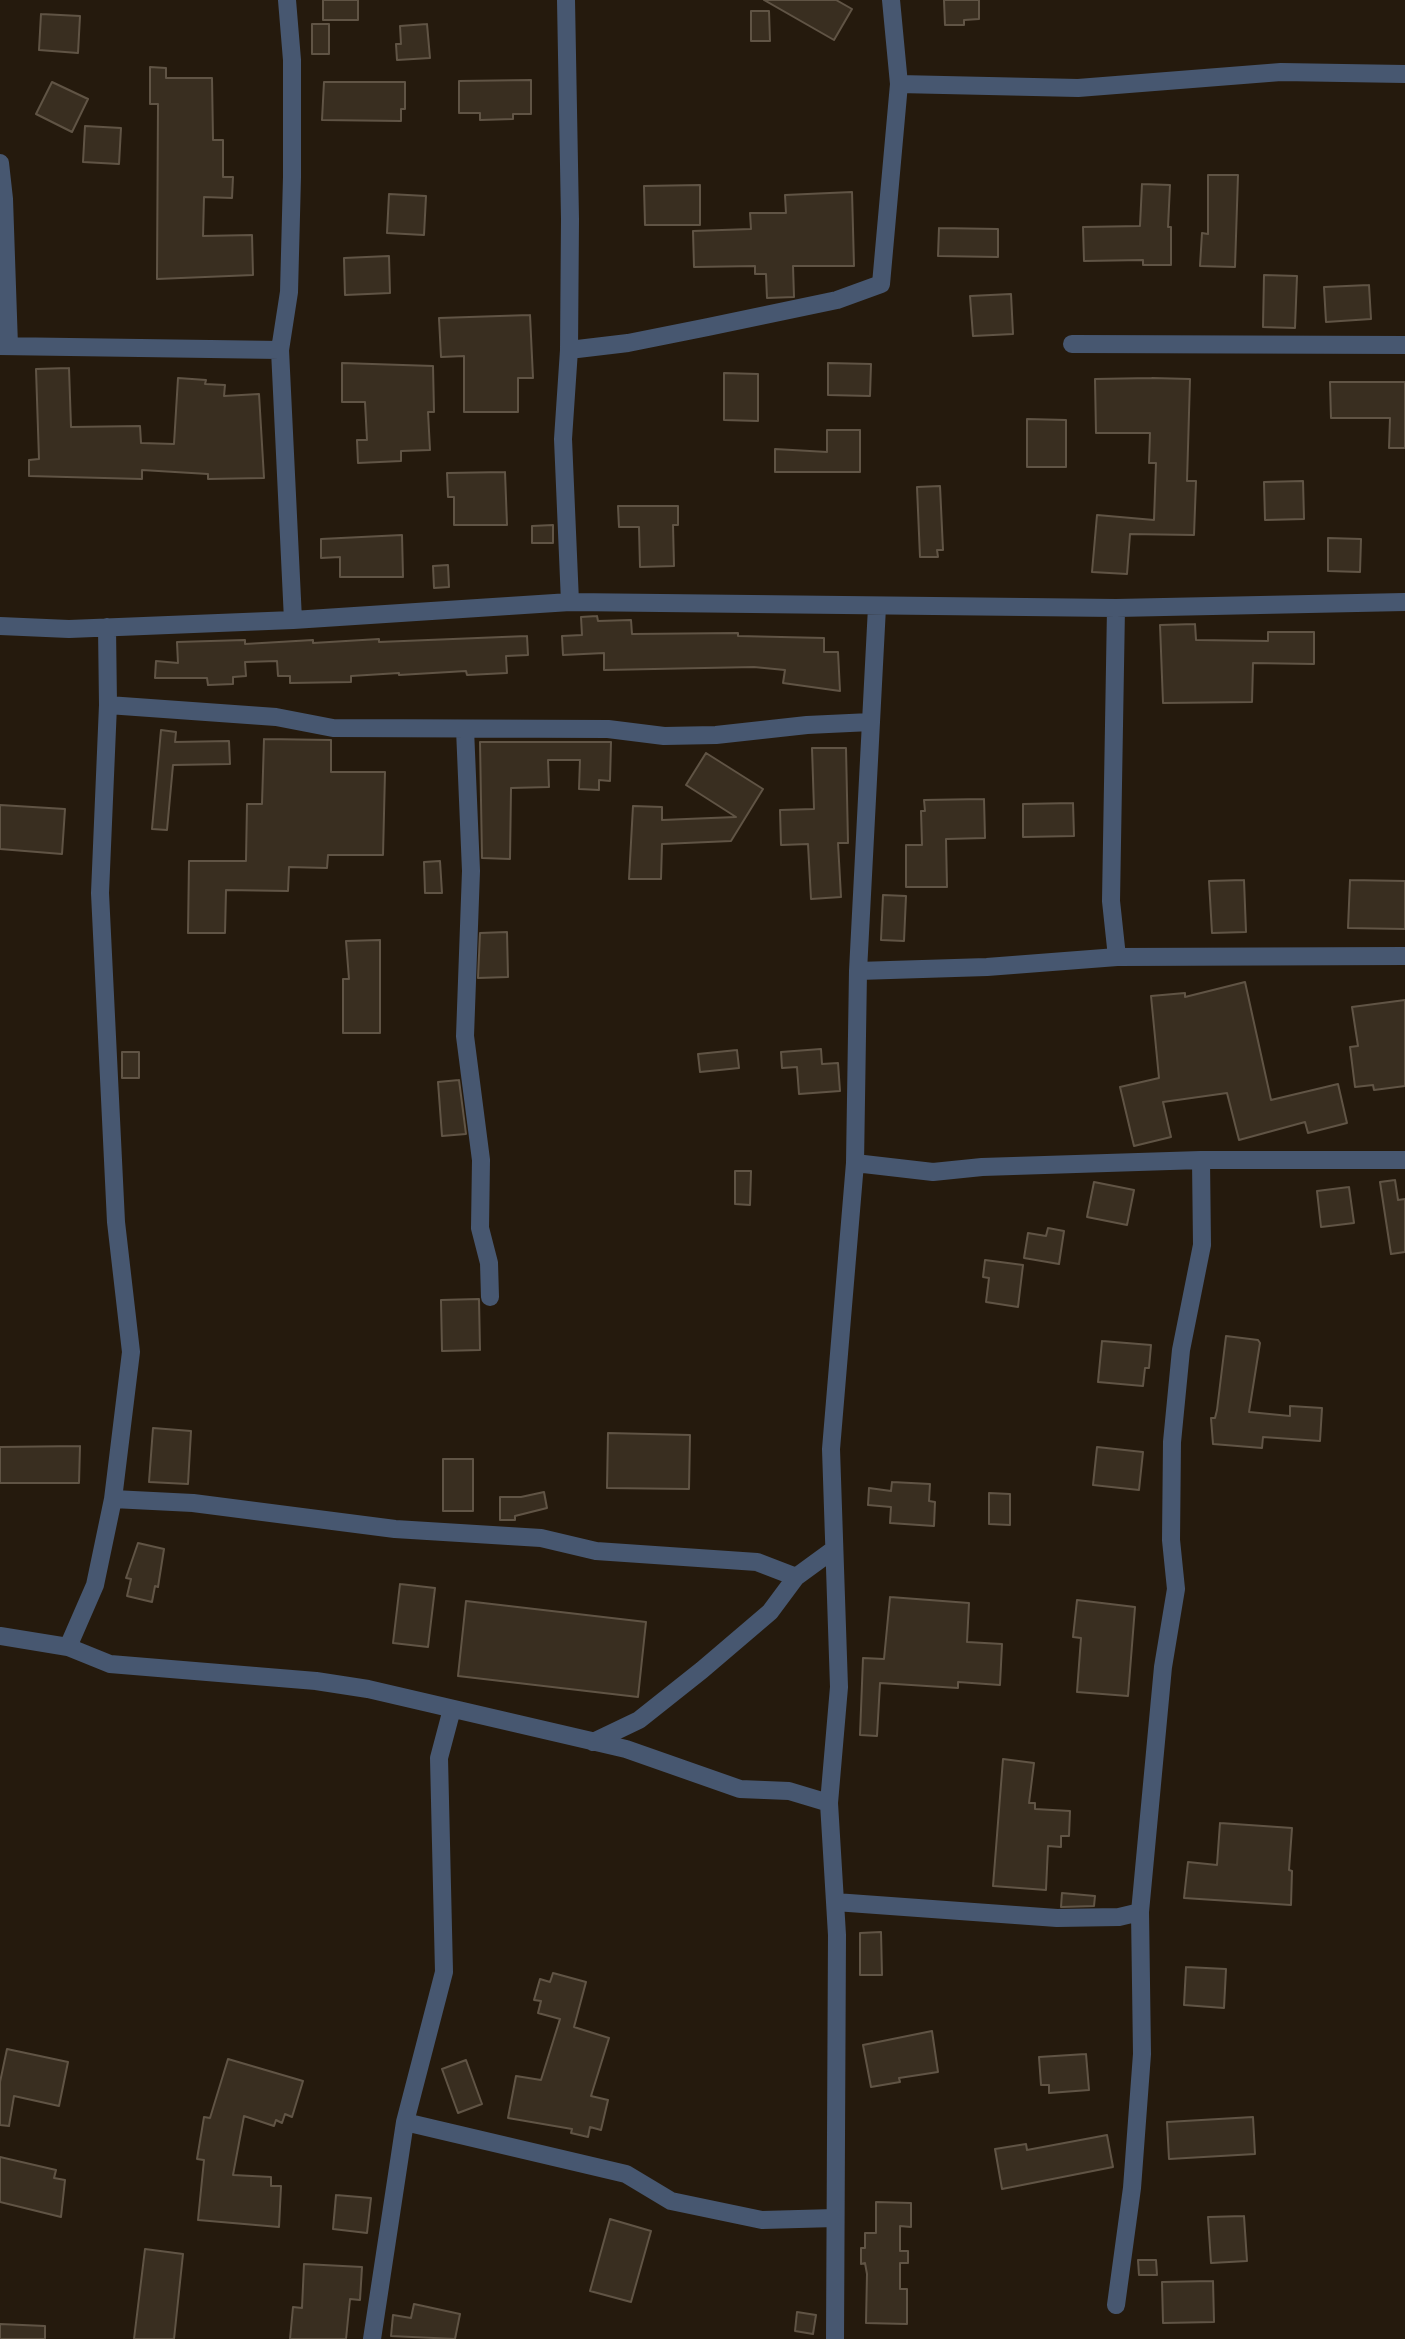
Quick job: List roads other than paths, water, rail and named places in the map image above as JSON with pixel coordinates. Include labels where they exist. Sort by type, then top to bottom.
[{"type":"street","points":[[287,0],[292,60],[292,177],[289,292],[280,350],[293,620]]},
{"type":"street","points":[[566,0],[569,349],[563,439],[570,602]]},
{"type":"street","points":[[569,349],[628,343],[708,327],[837,300],[881,284],[899,84],[891,0]]},
{"type":"street","points":[[899,84],[1078,88],[1281,72],[1405,74]]},
{"type":"street","points":[[0,163],[4,199],[4,346],[280,350]]},
{"type":"street","points":[[1072,344],[1405,345]]},
{"type":"street","points":[[0,626],[107,627],[293,620],[570,602],[1115,608],[1405,602]]},
{"type":"street","points":[[835,2339],[835,1902],[829,1803],[838,1687],[831,1449],[855,1163],[858,971],[877,607]]},
{"type":"street","points":[[1115,608],[1111,901],[1116,957]]},
{"type":"street","points":[[68,1647],[95,1585],[113,1499],[131,1352],[116,1222],[101,935],[100,893],[108,705],[107,627]]},
{"type":"street","points":[[108,705],[276,717],[333,727],[608,729],[664,736],[716,735],[807,725],[871,723]]},
{"type":"street","points":[[465,729],[471,871],[465,1036],[481,1160],[480,1228],[489,1264],[490,1297]]},
{"type":"street","points":[[858,971],[987,967],[1116,957],[1405,956]]},
{"type":"street","points":[[855,1163],[933,1172],[982,1167],[1200,1160],[1405,1160]]},
{"type":"street","points":[[1116,2305],[1132,2188],[1142,2054],[1140,1912],[1163,1667],[1176,1589],[1171,1540],[1172,1442],[1181,1350],[1202,1245],[1200,1160]]},
{"type":"street","points":[[113,1499],[193,1503],[395,1529],[541,1538],[596,1550],[757,1562],[796,1577]]},
{"type":"street","points":[[593,1742],[639,1720],[702,1670],[770,1612],[796,1577],[833,1550]]},
{"type":"street","points":[[0,1636],[68,1647],[110,1664],[316,1681],[625,1749],[740,1789],[789,1791],[829,1803]]},
{"type":"street","points":[[372,2339],[405,2122],[444,1972],[439,1758],[452,1709]]},
{"type":"street","points":[[835,1902],[1057,1918],[1119,1917],[1140,1912]]},
{"type":"street","points":[[405,2122],[626,2174],[671,2201],[762,2220],[835,2218]]}]
